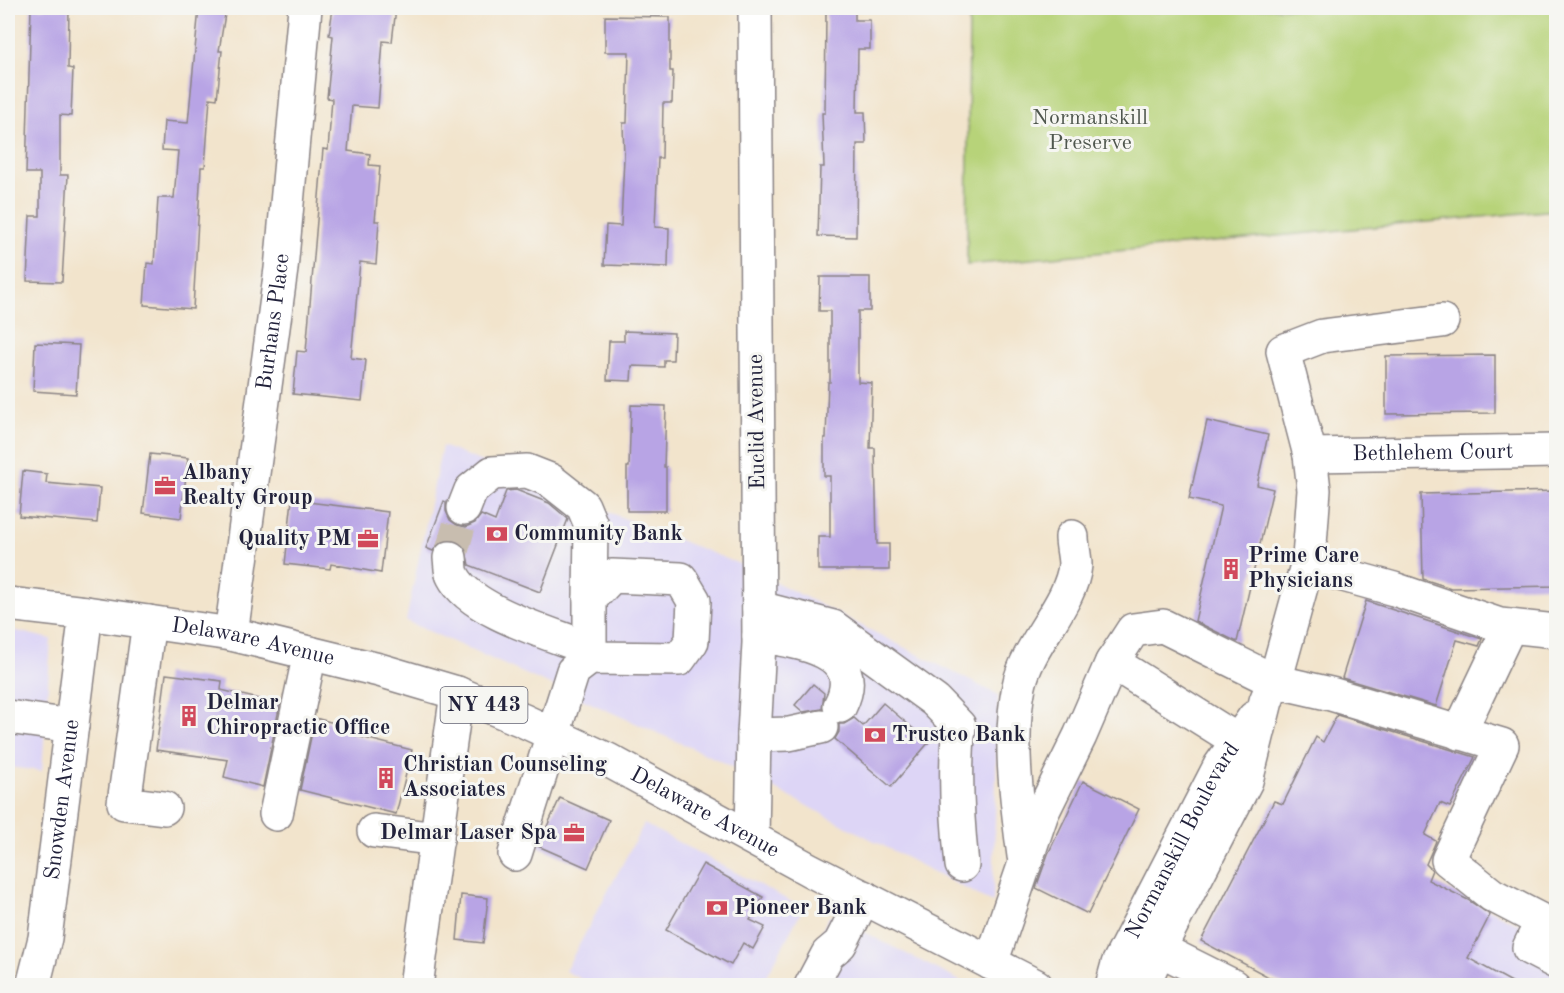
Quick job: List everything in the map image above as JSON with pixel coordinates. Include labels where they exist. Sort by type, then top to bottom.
[{"type":"street","name":"Burhans Place","points":[[231,634],[281,269],[305,8]]},
{"type":"street","name":"Euclid Avenue","points":[[752,836],[759,622],[754,8]]},
{"type":"street","name":"Normanskill Boulevard","points":[[1141,986],[1246,781],[1307,565],[1314,490],[1310,455],[1283,351],[1322,336],[1442,321]]},
{"type":"street","name":"Bethlehem Court","points":[[1310,455],[1557,451]]},
{"type":"street","points":[[464,508],[471,490],[492,473],[527,471],[550,480],[583,506],[591,525],[590,653],[573,671],[515,854]]},
{"type":"street","points":[[1025,864],[1016,789],[1015,724],[1019,686],[1032,653],[1068,589],[1075,565],[1071,537]]},
{"type":"street","points":[[450,558],[452,574],[465,592],[493,611],[590,653],[679,659],[692,641],[694,601],[681,579],[612,576],[590,599]]},
{"type":"street","points":[[1307,565],[1394,589],[1505,625],[1557,631]]},
{"type":"street","name":"Delaware Avenue","points":[[8,604],[231,634],[379,670],[457,693],[608,760],[752,836],[810,870],[1036,986]]},
{"type":"street","name":"Snowden Avenue","points":[[33,986],[45,938],[86,613]]},
{"type":"street","points":[[149,622],[124,803],[164,808]]},
{"type":"street","points":[[754,735],[789,734],[831,717],[847,688],[847,680],[838,663],[831,656],[813,646],[787,640],[759,622]]},
{"type":"street","points":[[759,622],[833,627],[935,701],[959,726],[956,758],[957,822],[962,865]]},
{"type":"street","points":[[1459,733],[1505,625]]},
{"type":"street","points":[[991,963],[1042,813],[1080,736],[1112,662],[1133,630],[1164,626],[1270,691],[1331,694],[1502,746],[1448,860],[1492,895],[1542,921],[1529,948],[1557,962]]},
{"type":"street","points":[[276,814],[310,653]]},
{"type":"street","points":[[1112,662],[1238,741]]},
{"type":"street","name":"Normanskill Boulevard","points":[[1112,986],[1118,964],[1220,766],[1270,691]]},
{"type":"street","points":[[416,986],[457,693]]},
{"type":"street","points":[[8,717],[72,726]]},
{"type":"street","points":[[374,831],[437,839]]},
{"type":"street","points":[[811,986],[828,954],[840,944],[864,897]]},
{"type":"street","points":[[1159,949],[1233,986]]},
{"type":"shaded area","points":[[442,446],[742,565],[998,695],[993,903],[725,763],[406,621]]},
{"type":"shaded area","points":[[8,629],[51,639],[42,771],[8,767]]},
{"type":"shaded area","points":[[644,824],[803,908],[762,985],[593,985],[565,971]]},
{"type":"shaded area","points":[[1428,880],[1556,942],[1556,985],[1333,986]]},
{"type":"shaded area","points":[[830,915],[968,985],[793,986]]},
{"type":"green space","name":"Normanskill Preserve","points":[[969,8],[1143,8],[1158,12],[1160,8],[1556,8],[1556,210],[967,265]]},
{"type":"building","points":[[31,8],[69,8],[68,68],[73,69],[71,116],[60,115],[60,175],[68,175],[62,282],[27,281],[30,216],[40,216],[40,173],[26,173]]},
{"type":"building","points":[[199,8],[226,8],[219,51],[222,51],[217,99],[210,98],[205,167],[201,167],[193,309],[144,305],[147,263],[154,264],[158,198],[174,198],[178,151],[162,150],[164,121],[188,123]]},
{"type":"building","points":[[333,8],[396,8],[392,42],[383,41],[378,108],[352,106],[348,151],[370,154],[369,165],[380,166],[375,221],[379,221],[376,264],[360,262],[351,358],[366,360],[362,401],[293,394],[297,351],[306,352],[323,149],[328,150],[332,99],[327,98],[333,36],[329,35]]},
{"type":"building","points":[[826,12],[855,12],[855,20],[870,20],[870,49],[858,49],[857,112],[865,112],[866,144],[857,144],[856,237],[818,236],[820,167],[824,167],[822,113],[825,113]]},
{"type":"building","points":[[605,16],[670,17],[672,103],[663,103],[662,158],[658,158],[655,227],[669,228],[668,267],[604,265],[606,225],[621,226],[623,123],[627,123],[629,52],[605,52]]},
{"type":"building","points":[[820,277],[870,277],[870,311],[858,311],[858,382],[872,383],[870,448],[875,448],[877,544],[889,544],[889,570],[818,570],[818,537],[830,537],[830,476],[824,476],[824,438],[826,438],[828,382],[830,382],[830,311],[819,311]]},
{"type":"building","points":[[624,331],[674,333],[673,360],[664,360],[664,367],[632,366],[631,381],[607,380],[609,341],[624,341]]},
{"type":"building","points":[[35,343],[79,345],[76,394],[33,391]]},
{"type":"building","points":[[1495,355],[1495,413],[1386,414],[1386,356]]},
{"type":"building","points":[[631,405],[666,406],[664,467],[666,467],[666,511],[627,511]]},
{"type":"building","name":"Prime Care Physicians","points":[[1207,421],[1268,435],[1257,485],[1273,489],[1237,642],[1195,621],[1221,506],[1189,499]]},
{"type":"building","name":"Albany Realty Group","points":[[150,454],[188,458],[181,518],[143,513]]},
{"type":"building","points":[[23,471],[47,474],[46,483],[100,488],[97,523],[19,516]]},
{"type":"building","name":"Community Bank","points":[[516,490],[549,503],[568,519],[540,592],[469,565],[465,547],[456,540],[439,543],[433,551],[426,548],[444,501],[450,520],[466,527],[475,523],[481,515],[495,521],[506,491]]},
{"type":"building","points":[[1557,491],[1557,586],[1451,588],[1423,579],[1421,494]]},
{"type":"building","points":[[292,500],[388,512],[381,573],[331,564],[330,569],[285,564]]},
{"type":"building","points":[[1366,601],[1482,639],[1479,646],[1457,640],[1436,706],[1342,678]]},
{"type":"building","points":[[166,674],[222,681],[221,690],[280,704],[263,787],[224,777],[228,760],[156,750]]},
{"type":"building","points":[[813,684],[824,693],[822,709],[803,712],[795,705]]},
{"type":"building","name":"Trustco Bank","points":[[883,703],[929,742],[891,787],[835,739],[839,732],[839,724],[844,724],[854,718],[863,726]]},
{"type":"building","points":[[1337,715],[1475,757],[1450,807],[1440,803],[1425,835],[1436,841],[1426,864],[1432,870],[1428,880],[1468,900],[1490,915],[1468,958],[1519,986],[1286,986],[1201,941],[1274,801],[1283,804],[1316,737],[1323,742]]},
{"type":"building","points":[[315,718],[354,728],[353,735],[412,750],[396,814],[300,790]]},
{"type":"building","points":[[1083,781],[1139,809],[1088,914],[1036,888],[1048,854]]},
{"type":"building","name":"Delmar Laser Spa","points":[[560,798],[609,820],[588,868],[538,846]]},
{"type":"building","name":"Pioneer Bank","points":[[703,864],[763,897],[750,920],[765,927],[753,949],[743,943],[731,965],[666,930]]},
{"type":"building","points":[[461,895],[488,898],[483,943],[457,940]]},
{"type":"tunnel","points":[[450,558],[464,508]]},
{"type":"place","name":"Albany Realty Group","points":[[165,486]]},
{"type":"place","name":"Community Bank","points":[[497,534]]},
{"type":"place","name":"Quality PM","points":[[368,539]]},
{"type":"place","name":"Prime Care Physicians","points":[[1231,569]]},
{"type":"place","name":"Delmar Chiropractic Office","points":[[189,716]]},
{"type":"place","name":"Trustco Bank","points":[[875,735]]},
{"type":"place","name":"Christian Counseling Associates","points":[[386,778]]},
{"type":"place","name":"Delmar Laser Spa","points":[[574,833]]},
{"type":"place","name":"Pioneer Bank","points":[[717,908]]}]
